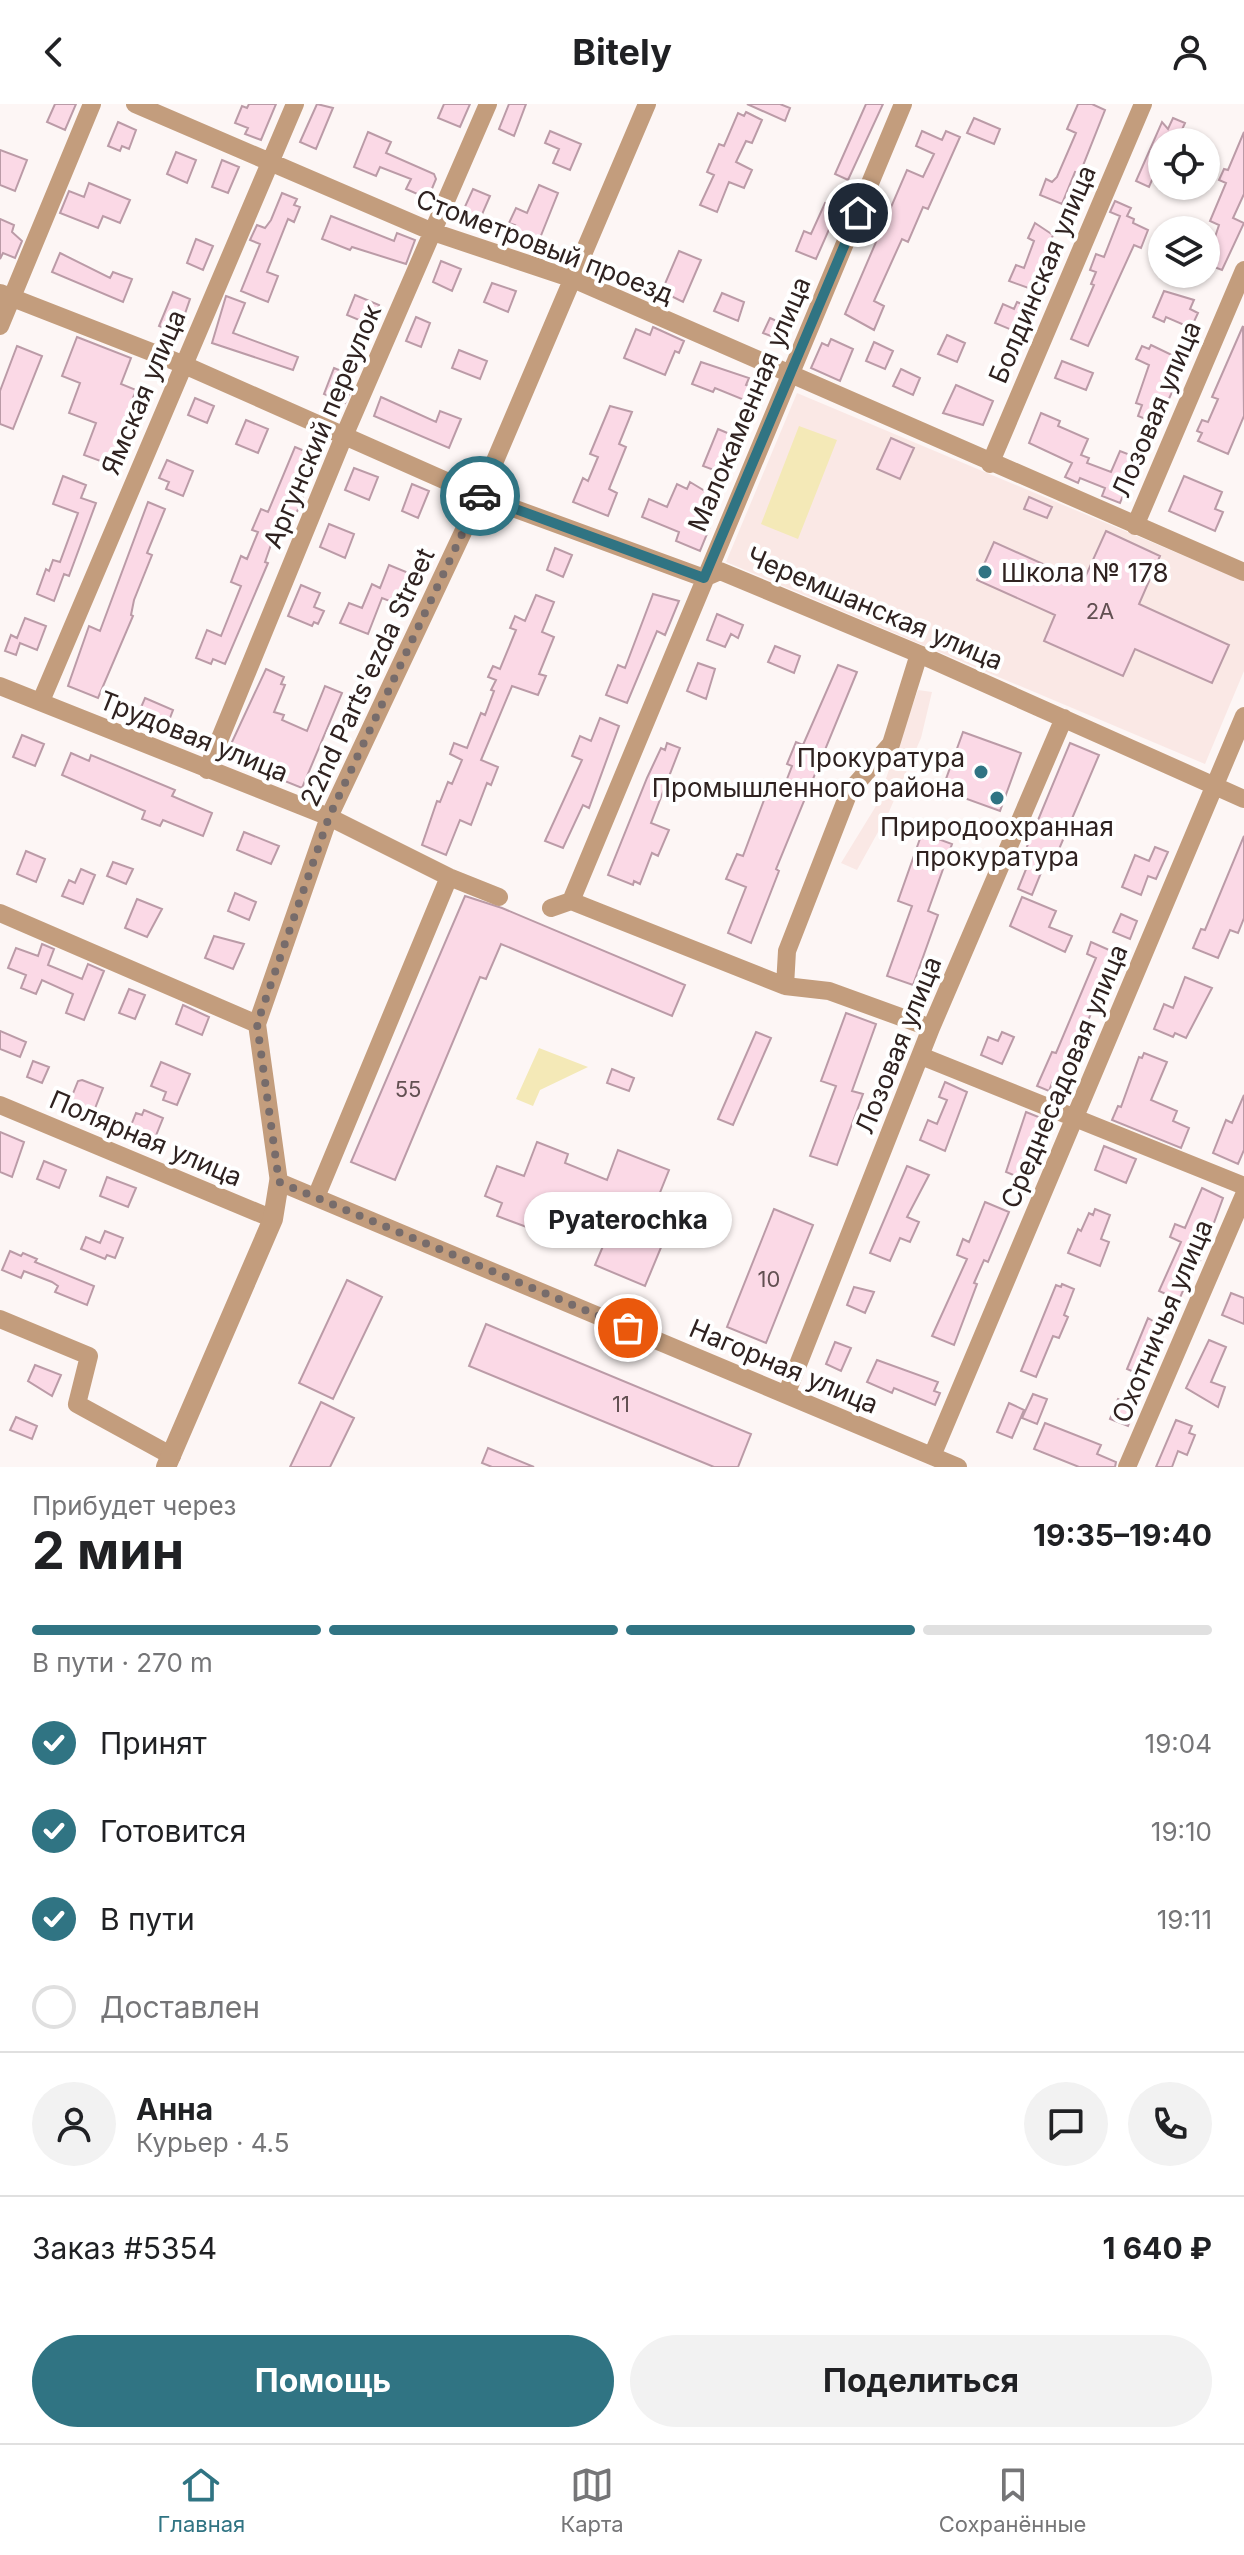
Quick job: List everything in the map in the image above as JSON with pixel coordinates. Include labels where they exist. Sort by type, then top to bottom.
[{"type":"street","points":[[0,326],[6,296],[92,104]]},
{"type":"street","name":"Стометровый проезд","points":[[135,104],[433,232],[573,279],[990,464],[1244,572]]},
{"type":"street","name":"Ямская улица","points":[[41,701],[295,104]]},
{"type":"street","name":"Аргунский переулок","points":[[207,770],[344,436],[488,104]]},
{"type":"street","name":"22nd Parts'ezda Street","points":[[169,1461],[273,1219],[279,1182],[257,1024],[329,817],[480,496],[647,104]]},
{"type":"street","name":"Малокаменная улица","points":[[571,901],[903,104]]},
{"type":"street","name":"Болдинская улица","points":[[990,464],[1143,104]]},
{"type":"street","name":"Лозовая улица","points":[[1135,526],[1244,270]]},
{"type":"street","name":"Черемшанская улица","points":[[6,296],[182,364],[480,496],[704,578],[720,571],[919,654],[1244,799]]},
{"type":"street","points":[[785,986],[787,951],[849,792],[891,744],[919,654]]},
{"type":"street","name":"Трудовая улица","points":[[0,686],[329,817],[449,877],[499,897]]},
{"type":"street","name":"Среднесадовая улица","points":[[932,1456],[1244,716]]},
{"type":"street","name":"Лозовая улица","points":[[786,1395],[931,1028],[1064,718]]},
{"type":"street","points":[[316,1197],[449,877]]},
{"type":"street","points":[[551,908],[571,901],[785,986],[829,991],[931,1028]]},
{"type":"street","points":[[0,913],[257,1024]]},
{"type":"street","points":[[921,1056],[1244,1186]]},
{"type":"street","name":"Полярная улица","points":[[0,1105],[273,1219]]},
{"type":"street","name":"Нагорная улица","points":[[279,1182],[958,1467]]},
{"type":"street","name":"Охотничья улица","points":[[1127,1467],[1244,1195]]},
{"type":"street","points":[[0,1319],[89,1356],[77,1404],[169,1461]]},
{"type":"shaded area","name":"Школа № 178","points":[[797,393],[1244,581],[1244,671],[1205,764],[726,562]]},
{"type":"shaded area","points":[[799,426],[837,440],[798,539],[761,524]]},
{"type":"shaded area","points":[[918,690],[932,692],[921,738],[888,814],[857,870],[841,863],[876,806]]},
{"type":"shaded area","points":[[539,1048],[588,1067],[540,1090],[533,1106],[516,1099]]},
{"type":"building","points":[[55,104],[76,104],[65,130],[47,122]]},
{"type":"building","points":[[249,104],[276,104],[261,140],[245,134],[248,128],[235,123],[242,106],[247,108]]},
{"type":"building","points":[[317,104],[333,108],[316,149],[300,142]]},
{"type":"building","points":[[444,104],[470,104],[460,127],[438,118]]},
{"type":"building","points":[[509,104],[526,104],[514,136],[499,129]]},
{"type":"building","points":[[747,104],[780,104],[790,108],[785,121]]},
{"type":"building","points":[[866,104],[883,104],[848,180],[835,174]]},
{"type":"building","points":[[1078,104],[1092,104],[1105,110],[1080,173],[1075,172],[1062,204],[1040,195],[1046,179],[1052,182],[1057,177],[1076,133],[1067,129]]},
{"type":"building","points":[[746,112],[762,120],[752,143],[746,141],[736,162],[752,170],[744,188],[729,182],[717,212],[700,205],[714,175],[707,172],[719,144],[724,146],[738,113],[744,116]]},
{"type":"building","points":[[974,118],[1000,129],[994,144],[967,133]]},
{"type":"building","points":[[1173,118],[1185,123],[1183,128],[1168,128]]},
{"type":"building","points":[[118,122],[136,130],[129,149],[122,146],[120,151],[108,146]]},
{"type":"building","points":[[550,131],[581,144],[570,170],[553,163],[559,149],[545,143]]},
{"type":"building","points":[[922,131],[942,140],[946,131],[960,137],[928,209],[923,207],[908,242],[902,239],[874,301],[884,306],[874,330],[845,314],[907,170],[923,177],[934,154],[916,146]]},
{"type":"building","points":[[368,132],[391,142],[386,153],[434,174],[436,179],[431,191],[427,190],[424,197],[406,189],[411,179],[380,167],[376,176],[354,167]]},
{"type":"building","points":[[1244,132],[1244,194],[1233,218],[1244,223],[1222,270],[1220,216],[1212,216],[1226,183],[1220,178],[1224,169],[1228,170]]},
{"type":"building","points":[[0,150],[27,160],[15,191],[0,185]]},
{"type":"building","points":[[176,152],[196,160],[187,183],[167,174]]},
{"type":"building","points":[[1148,154],[1148,187],[1136,181]]},
{"type":"building","points":[[222,160],[239,167],[228,193],[212,187]]},
{"type":"building","points":[[89,183],[130,200],[120,223],[103,216],[98,228],[60,213],[69,191],[84,197]]},
{"type":"building","points":[[539,185],[558,193],[538,243],[512,231],[515,225],[509,223],[516,208],[527,213]]},
{"type":"building","points":[[473,189],[490,196],[480,219],[463,211]]},
{"type":"building","points":[[282,193],[297,199],[294,205],[300,207],[294,222],[288,219],[267,272],[278,276],[268,302],[241,291],[260,244],[250,240],[257,225],[265,228],[271,220]]},
{"type":"building","points":[[1115,201],[1131,208],[1127,216],[1134,219],[1133,223],[1148,230],[1141,248],[1134,245],[1088,346],[1071,339],[1094,285],[1091,284],[1096,272],[1090,270],[1096,254],[1104,257],[1120,216],[1110,212]]},
{"type":"building","points":[[825,203],[838,209],[816,259],[796,251],[804,231],[811,234]]},
{"type":"building","points":[[331,216],[394,241],[397,233],[415,240],[406,264],[352,247],[350,250],[322,239]]},
{"type":"building","points":[[0,219],[14,225],[12,232],[22,241],[15,258],[3,253],[0,259]]},
{"type":"building","points":[[1035,223],[1053,235],[1040,265],[1043,266],[1034,290],[1009,281],[1016,265],[1024,268],[1034,241],[1028,238]]},
{"type":"building","points":[[196,239],[213,246],[203,270],[187,263]]},
{"type":"building","points":[[679,251],[701,260],[683,302],[669,295],[671,290],[664,286]]},
{"type":"building","points":[[60,253],[110,278],[113,272],[132,279],[123,302],[52,272]]},
{"type":"building","points":[[441,261],[461,269],[452,291],[433,282]]},
{"type":"building","points":[[492,283],[516,291],[508,312],[484,302]]},
{"type":"building","points":[[1164,291],[1194,300],[1190,309],[1198,313],[1191,328],[1166,317],[1164,322],[1153,317]]},
{"type":"building","points":[[173,292],[190,299],[178,334],[159,326]]},
{"type":"building","points":[[722,293],[744,302],[738,321],[714,311]]},
{"type":"building","points":[[355,295],[379,305],[371,325],[347,315]]},
{"type":"building","points":[[226,296],[245,303],[233,333],[298,357],[293,370],[212,343]]},
{"type":"building","points":[[1017,302],[1035,310],[1024,335],[995,323],[1003,304],[1014,309]]},
{"type":"building","points":[[416,317],[430,323],[421,347],[406,341]]},
{"type":"building","points":[[770,318],[790,327],[784,341],[763,333]]},
{"type":"building","points":[[1243,326],[1244,416],[1228,454],[1198,441],[1202,433],[1197,431],[1202,420],[1208,422],[1218,399],[1212,397]]},
{"type":"building","points":[[653,327],[684,341],[679,353],[675,351],[665,375],[624,358],[636,329],[650,335]]},
{"type":"building","points":[[947,335],[965,343],[957,362],[938,354]]},
{"type":"building","points":[[77,337],[131,358],[121,384],[136,390],[133,398],[143,402],[134,428],[129,426],[114,466],[84,455],[96,423],[69,413],[80,383],[62,376]]},
{"type":"building","points":[[831,339],[853,349],[840,381],[811,368],[822,343],[828,346]]},
{"type":"building","points":[[874,342],[893,351],[885,369],[866,361]]},
{"type":"building","points":[[1151,345],[1176,357],[1170,373],[1179,377],[1161,416],[1157,414],[1153,422],[1138,416],[1142,405],[1136,403],[1149,365],[1136,359],[1142,346],[1149,349]]},
{"type":"building","points":[[17,346],[42,356],[13,429],[0,424],[0,391]]},
{"type":"building","points":[[459,350],[487,361],[480,379],[452,368]]},
{"type":"building","points":[[1062,361],[1093,373],[1086,390],[1055,378]]},
{"type":"building","points":[[701,362],[749,378],[746,385],[759,390],[754,404],[715,388],[713,392],[692,384]]},
{"type":"building","points":[[334,368],[351,375],[345,388],[351,390],[345,403],[324,394]]},
{"type":"building","points":[[901,369],[920,378],[913,395],[893,386]]},
{"type":"building","points":[[956,385],[993,401],[983,425],[943,413]]},
{"type":"building","points":[[381,397],[436,422],[440,411],[461,419],[449,448],[374,416]]},
{"type":"building","points":[[195,398],[214,406],[207,423],[188,415]]},
{"type":"building","points":[[610,406],[632,412],[619,444],[626,447],[609,489],[617,493],[608,516],[573,502],[583,478],[588,481],[598,457],[590,454]]},
{"type":"building","points":[[1041,413],[1060,421],[1058,426],[1088,439],[1081,455],[1089,458],[1087,463],[1111,472],[1120,451],[1138,458],[1120,503],[1102,496],[1105,488],[1080,478],[1078,483],[1065,477],[1072,463],[1029,443]]},
{"type":"building","points":[[246,420],[268,429],[258,453],[236,444]]},
{"type":"building","points":[[718,429],[744,440],[730,476],[703,466]]},
{"type":"building","points":[[891,438],[914,448],[900,479],[877,469]]},
{"type":"building","points":[[295,447],[319,457],[294,519],[287,516],[278,540],[273,539],[265,562],[268,563],[225,664],[213,659],[211,664],[196,658],[207,630],[221,636],[241,586],[231,582],[241,556],[247,559],[258,532],[252,530],[261,509],[268,512]]},
{"type":"building","points":[[167,460],[193,471],[183,496],[166,489],[169,482],[159,478]]},
{"type":"building","points":[[354,468],[378,477],[369,500],[345,490]]},
{"type":"building","points":[[63,476],[86,485],[81,498],[96,503],[69,576],[64,574],[54,601],[37,594],[46,569],[49,571],[53,560],[60,562],[78,513],[53,504]]},
{"type":"building","points":[[1184,476],[1222,492],[1215,509],[1223,512],[1215,531],[1169,511]]},
{"type":"building","points":[[690,482],[713,496],[701,526],[709,529],[700,551],[676,541],[679,532],[642,517],[649,499],[667,507],[677,484],[687,489]]},
{"type":"building","points":[[412,484],[429,491],[418,518],[402,511]]},
{"type":"building","points":[[1029,497],[1052,507],[1047,518],[1024,509]]},
{"type":"building","points":[[148,502],[165,509],[147,553],[152,555],[134,600],[133,616],[98,698],[68,686],[89,626],[100,631]]},
{"type":"building","points":[[329,524],[354,534],[345,558],[320,547]]},
{"type":"building","points":[[1106,531],[1160,556],[1139,604],[1229,645],[1212,683],[1135,649],[1123,676],[1044,641],[1055,615],[977,580],[994,542],[1083,582]]},
{"type":"building","points":[[555,548],[572,555],[563,577],[547,570]]},
{"type":"building","points":[[389,565],[411,574],[402,597],[394,594],[392,602],[382,598],[368,634],[340,623],[349,603],[362,608],[372,584],[380,588]]},
{"type":"building","points":[[301,585],[320,593],[314,607],[324,611],[318,624],[314,622],[312,626],[288,616]]},
{"type":"building","points":[[653,594],[679,601],[665,635],[657,631],[627,703],[606,695],[618,665],[625,668]]},
{"type":"building","points":[[536,595],[554,602],[542,632],[554,637],[539,674],[546,676],[538,695],[512,686],[481,760],[498,767],[491,785],[487,783],[471,825],[460,820],[446,855],[422,845],[437,801],[440,802],[448,782],[452,784],[462,760],[450,754],[454,743],[467,748],[481,713],[485,715],[496,680],[488,677],[493,666],[500,669],[516,630],[510,628],[515,616],[525,621]]},
{"type":"building","points":[[717,614],[743,625],[738,638],[731,634],[725,647],[707,640]]},
{"type":"building","points":[[25,618],[46,626],[37,650],[20,643],[16,655],[5,651],[11,635],[17,638]]},
{"type":"building","points":[[775,646],[800,656],[794,673],[768,662]]},
{"type":"building","points":[[698,663],[715,669],[706,699],[687,691]]},
{"type":"building","points":[[838,665],[857,672],[776,869],[779,871],[751,943],[728,933],[746,887],[726,879],[737,854],[743,856],[767,792],[780,797],[792,766],[787,764],[796,742],[803,745]]},
{"type":"building","points":[[266,669],[284,677],[281,684],[285,685],[274,712],[284,715],[282,720],[307,731],[325,686],[342,693],[302,788],[225,757]]},
{"type":"building","points":[[145,698],[173,710],[165,731],[136,719]]},
{"type":"building","points":[[600,718],[619,726],[589,808],[583,805],[563,848],[545,841],[582,760],[572,756],[580,736],[591,741]]},
{"type":"building","name":"Прокуратура Промышленного района","points":[[963,732],[1021,753],[1000,811],[942,790]]},
{"type":"building","points":[[22,735],[44,744],[35,766],[13,757]]},
{"type":"building","points":[[667,743],[680,748],[651,823],[669,830],[658,856],[652,853],[640,884],[634,881],[633,885],[608,875],[647,778],[661,748],[665,750]]},
{"type":"building","points":[[1070,743],[1099,755],[1054,861],[1047,858],[1032,895],[1018,889],[1033,852],[1026,849]]},
{"type":"building","points":[[71,753],[89,761],[91,755],[175,790],[172,796],[212,813],[203,836],[163,820],[160,826],[142,819],[145,811],[62,775]]},
{"type":"building","points":[[244,832],[279,846],[271,864],[237,850]]},
{"type":"building","points":[[922,833],[952,844],[928,911],[938,915],[913,985],[887,976],[912,906],[898,901]]},
{"type":"building","points":[[1244,836],[1244,918],[1238,933],[1230,930],[1218,958],[1193,948],[1201,929],[1205,930]]},
{"type":"building","points":[[1155,847],[1168,852],[1156,879],[1148,876],[1141,895],[1122,887],[1135,855],[1149,861]]},
{"type":"building","points":[[26,851],[45,859],[36,882],[17,874]]},
{"type":"building","points":[[113,862],[133,869],[126,884],[107,876]]},
{"type":"building","points":[[81,869],[95,875],[83,904],[62,896],[69,880],[75,883]]},
{"type":"building","points":[[235,893],[256,902],[249,920],[228,911]]},
{"type":"building","points":[[465,896],[502,908],[685,985],[672,1016],[501,944],[486,979],[480,977],[395,1180],[351,1162]]},
{"type":"building","points":[[1022,897],[1056,911],[1049,927],[1072,936],[1065,952],[1010,926]]},
{"type":"building","points":[[137,899],[162,909],[147,937],[125,928]]},
{"type":"building","points":[[1121,914],[1137,921],[1130,939],[1113,932]]},
{"type":"building","points":[[214,936],[244,944],[233,969],[205,958]]},
{"type":"building","points":[[1091,942],[1116,953],[1073,1057],[1078,1059],[1077,1068],[1068,1090],[1052,1083],[1049,1091],[1037,1086],[1052,1052],[1056,1053],[1096,958],[1087,954]]},
{"type":"building","points":[[42,944],[54,949],[48,965],[82,979],[88,964],[104,971],[84,1020],[66,1013],[73,994],[42,980],[36,994],[21,988],[26,975],[8,968],[16,948],[38,956]]},
{"type":"building","points":[[1185,977],[1212,988],[1186,1038],[1175,1033],[1173,1037],[1154,1029],[1164,1004],[1173,1008]]},
{"type":"building","points":[[129,989],[145,995],[135,1019],[119,1013]]},
{"type":"building","points":[[183,1005],[209,1017],[202,1035],[176,1024]]},
{"type":"building","points":[[846,1013],[876,1024],[852,1091],[863,1094],[837,1165],[810,1156],[836,1086],[821,1081]]},
{"type":"building","points":[[0,1031],[26,1042],[20,1057],[0,1049]]},
{"type":"building","points":[[756,1032],[771,1038],[733,1125],[718,1119]]},
{"type":"building","points":[[1002,1032],[1014,1037],[1002,1064],[981,1055],[988,1037],[998,1041]]},
{"type":"building","points":[[1144,1053],[1167,1062],[1151,1100],[1177,1111],[1173,1121],[1189,1128],[1181,1148],[1112,1120],[1118,1106],[1121,1107],[1139,1057],[1142,1058]]},
{"type":"building","points":[[33,1061],[49,1067],[42,1083],[27,1077]]},
{"type":"building","points":[[161,1062],[190,1074],[177,1105],[163,1100],[166,1092],[151,1086]]},
{"type":"building","points":[[612,1069],[634,1078],[629,1091],[607,1083]]},
{"type":"building","points":[[78,1081],[103,1088],[92,1116],[68,1106]]},
{"type":"building","points":[[945,1082],[967,1092],[945,1151],[920,1140],[928,1120],[937,1124],[947,1100],[939,1097]]},
{"type":"building","points":[[1244,1095],[1244,1150],[1238,1164],[1213,1153],[1226,1120],[1232,1123]]},
{"type":"building","points":[[144,1110],[163,1118],[151,1148],[126,1138],[136,1113],[142,1115]]},
{"type":"building","points":[[1026,1112],[1046,1120],[1038,1139],[1046,1142],[1040,1157],[1033,1154],[1023,1179],[1006,1172]]},
{"type":"building","points":[[0,1132],[24,1142],[12,1177],[0,1172]]},
{"type":"building","points":[[537,1142],[568,1154],[565,1163],[607,1180],[618,1150],[669,1170],[655,1205],[629,1195],[618,1226],[662,1245],[645,1286],[595,1265],[609,1232],[582,1221],[586,1211],[546,1195],[532,1229],[497,1216],[502,1203],[485,1196],[497,1166],[524,1176]]},
{"type":"building","points":[[1104,1146],[1136,1159],[1126,1183],[1095,1170]]},
{"type":"building","points":[[44,1161],[66,1170],[59,1188],[37,1179]]},
{"type":"building","points":[[907,1166],[929,1175],[907,1217],[919,1222],[910,1242],[900,1238],[890,1261],[870,1253]]},
{"type":"building","points":[[107,1177],[136,1188],[128,1207],[100,1196]]},
{"type":"building","points":[[1202,1188],[1223,1198],[1197,1269],[1193,1268],[1179,1300],[1159,1291],[1181,1242],[1170,1237],[1175,1224],[1185,1228]]},
{"type":"building","points":[[985,1202],[1009,1212],[988,1262],[984,1260],[974,1283],[977,1284],[954,1345],[932,1336],[967,1259],[957,1255],[963,1239],[969,1242]]},
{"type":"building","points":[[774,1209],[813,1225],[766,1343],[727,1327]]},
{"type":"building","points":[[1095,1209],[1110,1215],[1101,1239],[1109,1242],[1100,1266],[1068,1253],[1078,1229],[1081,1231],[1089,1213],[1093,1215]]},
{"type":"building","points":[[105,1231],[123,1238],[115,1258],[107,1255],[105,1259],[81,1249],[86,1237],[100,1243]]},
{"type":"building","points":[[10,1251],[21,1256],[23,1253],[37,1259],[35,1262],[94,1286],[87,1305],[55,1292],[58,1286],[52,1282],[24,1271],[21,1278],[2,1270]]},
{"type":"building","points":[[347,1280],[382,1297],[333,1399],[299,1383]]},
{"type":"building","points":[[1062,1284],[1074,1289],[1064,1315],[1068,1317],[1059,1338],[1053,1336],[1036,1377],[1021,1371],[1056,1285],[1061,1287]]},
{"type":"building","points":[[854,1287],[874,1292],[865,1313],[847,1305]]},
{"type":"building","points":[[1231,1293],[1244,1298],[1244,1324],[1222,1315]]},
{"type":"building","points":[[1148,1318],[1166,1329],[1145,1377],[1127,1369]]},
{"type":"building","points":[[486,1324],[751,1434],[738,1467],[714,1467],[469,1366]]},
{"type":"building","points":[[1209,1340],[1226,1347],[1211,1382],[1225,1387],[1218,1407],[1186,1388]]},
{"type":"building","points":[[835,1342],[851,1348],[841,1371],[826,1364]]},
{"type":"building","points":[[877,1360],[938,1382],[934,1391],[940,1393],[935,1405],[894,1388],[892,1393],[867,1382]]},
{"type":"building","points":[[35,1365],[61,1375],[52,1396],[28,1381]]},
{"type":"building","points":[[1033,1394],[1047,1399],[1037,1424],[1022,1418]]},
{"type":"building","points":[[1118,1399],[1136,1406],[1128,1426],[1110,1419]]},
{"type":"building","points":[[321,1402],[354,1418],[330,1467],[290,1467]]},
{"type":"building","points":[[1009,1403],[1024,1410],[1012,1438],[997,1432]]},
{"type":"building","points":[[16,1417],[37,1426],[32,1439],[10,1430]]},
{"type":"building","points":[[1176,1420],[1192,1426],[1189,1433],[1195,1435],[1187,1455],[1178,1451],[1172,1467],[1156,1467]]},
{"type":"building","points":[[1045,1423],[1101,1445],[1097,1454],[1116,1462],[1115,1467],[1079,1467],[1034,1449]]},
{"type":"building","points":[[488,1448],[534,1467],[492,1467],[482,1463]]},
{"type":"way so far","points":[[480,496],[329,817],[257,1024],[279,1182],[628,1328]]},
{"type":"place","name":"Школа № 178","points":[[985,572]]},
{"type":"place","name":"Прокуратура Промышленного района","points":[[981,772]]},
{"type":"place","name":"Природоохранная прокуратура","points":[[997,798]]},
{"type":"place","name":"Pyaterochka","points":[[628,1328]]},
{"type":"route","points":[[480,496],[704,578],[858,213]]}]
